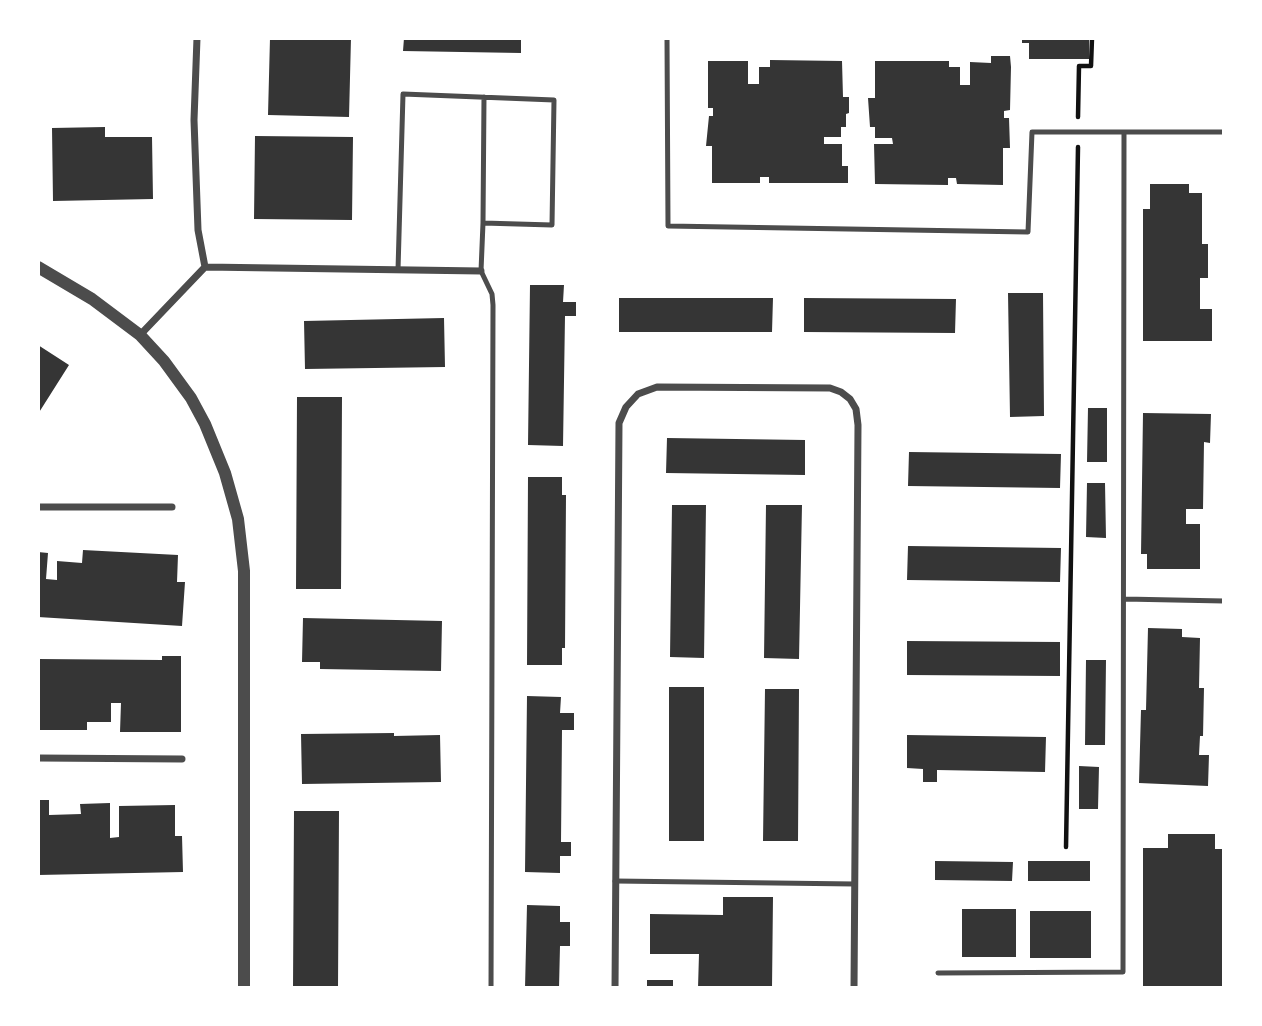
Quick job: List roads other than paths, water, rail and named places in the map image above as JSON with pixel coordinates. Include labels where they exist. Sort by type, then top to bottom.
[{"type":"street","points":[[197,38],[194,120],[198,216],[205,267]]},
{"type":"street","points":[[38,267],[92,299],[140,335],[164,361],[191,398],[225,473],[237,519],[244,572],[244,988]]},
{"type":"street","points":[[140,335],[205,267],[481,271]]},
{"type":"street","points":[[615,988],[619,423],[626,407],[638,394],[657,387],[830,388],[850,399],[856,409],[854,988]]},
{"type":"street","points":[[38,507],[172,508]]},
{"type":"street","points":[[38,758],[182,759]]},
{"type":"lane","points":[[667,38],[668,226],[1028,232],[1032,132],[1223,132]]},
{"type":"lane","points":[[398,270],[402,94],[554,100],[552,225],[483,223]]},
{"type":"lane","points":[[484,97],[481,271],[494,305],[491,988]]},
{"type":"lane","points":[[938,973],[1123,972],[1124,132]]},
{"type":"lane","points":[[1124,599],[1223,601]]},
{"type":"lane","points":[[615,881],[855,884]]}]
